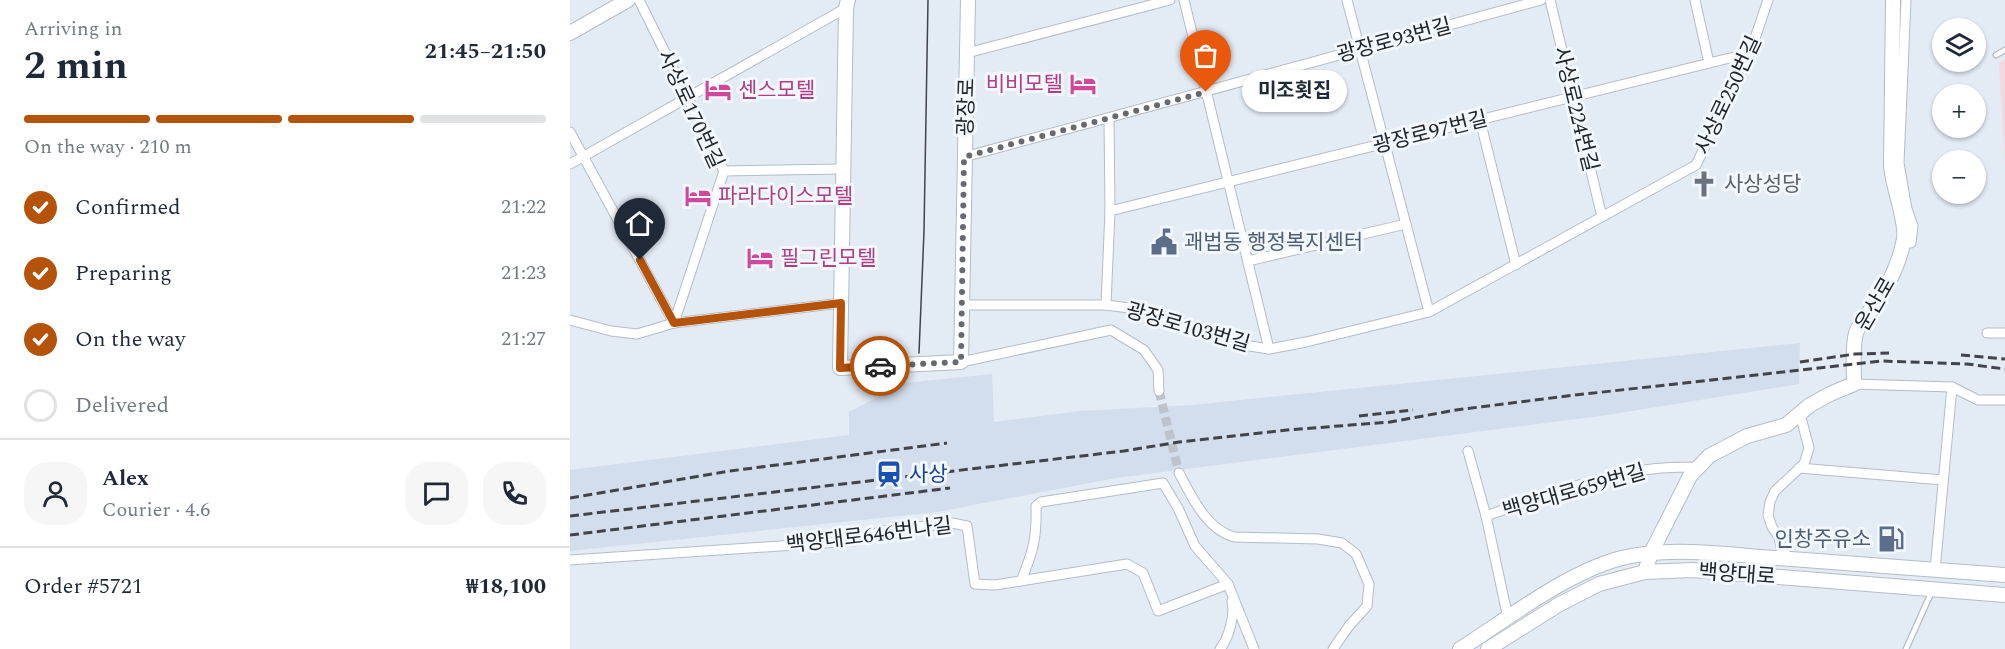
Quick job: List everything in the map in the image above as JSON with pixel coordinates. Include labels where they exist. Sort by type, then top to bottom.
[{"type":"main road","points":[[570,33],[628,0]]},
{"type":"main road","name":"광장로","points":[[961,362],[968,0]]},
{"type":"main road","name":"운산로","points":[[1854,384],[1856,334],[1859,326],[1883,293],[1904,239],[1903,220],[1891,167],[1893,0]]},
{"type":"main road","points":[[847,4],[840,368],[961,362]]},
{"type":"main road","points":[[1645,572],[1651,552],[1690,476],[1709,456],[1747,436],[1786,425],[1830,394],[1854,384]]},
{"type":"main road","name":"백양대로","points":[[1460,649],[1588,570],[1618,559],[1651,552],[1714,554],[2005,574]]},
{"type":"main road","name":"백양대로","points":[[1488,649],[1558,605],[1599,584],[1645,572],[1692,570],[2005,595]]},
{"type":"street","name":"사상로170번길","points":[[639,0],[724,171],[674,323]]},
{"type":"street","points":[[967,53],[1170,0]]},
{"type":"street","points":[[1184,0],[1269,349]]},
{"type":"street","points":[[1347,0],[1429,312]]},
{"type":"street","name":"광장로93번길","points":[[964,157],[1540,0]]},
{"type":"street","name":"사상로224번길","points":[[1550,0],[1602,217]]},
{"type":"street","points":[[1695,0],[1709,63]]},
{"type":"street","name":"사상로250번길","points":[[1269,349],[1429,312],[1696,165],[1750,53],[1768,0]]},
{"type":"street","points":[[1906,0],[1899,163],[1907,209],[1913,226],[1911,243]]},
{"type":"street","points":[[570,164],[847,4]]},
{"type":"street","name":"광장로97번길","points":[[1110,211],[1750,53]]},
{"type":"street","points":[[1109,118],[1110,211]]},
{"type":"street","points":[[1479,120],[1516,265]]},
{"type":"street","points":[[570,132],[674,323]]},
{"type":"street","points":[[724,171],[843,169]]},
{"type":"street","name":"광장로103번길","points":[[1106,305],[1110,211]]},
{"type":"street","points":[[1248,261],[1406,224]]},
{"type":"street","points":[[570,320],[626,334],[648,332],[674,323],[841,303]]},
{"type":"street","name":"광장로103번길","points":[[962,305],[1106,305],[1145,310],[1237,344],[1269,349]]},
{"type":"street","points":[[961,362],[1111,330],[1144,350],[1158,370],[1159,391]]},
{"type":"street","points":[[1987,333],[2005,333]]},
{"type":"street","points":[[1854,384],[1952,387],[1978,400],[2005,399]]},
{"type":"street","points":[[1935,570],[1952,387]]},
{"type":"street","points":[[1799,468],[1804,464],[1809,448],[1800,414]]},
{"type":"street","name":"백양대로659번길","points":[[1468,451],[1486,516],[1508,618]]},
{"type":"street","name":"백양대로659번길","points":[[1486,516],[1531,500],[1633,472],[1699,467]]},
{"type":"street","points":[[1799,468],[1943,480]]},
{"type":"street","name":"백양대로","points":[[1789,559],[1781,547],[1779,537],[1768,515],[1775,490],[1799,468]]},
{"type":"street","points":[[1179,473],[1200,508],[1217,530],[1224,534],[1234,537],[1318,539],[1342,543],[1356,554],[1369,584],[1367,606],[1333,649]]},
{"type":"street","points":[[1021,581],[1034,548],[1037,529],[1036,506],[1041,502],[1163,483],[1178,508],[1195,546],[1228,584],[1254,649]]},
{"type":"street","name":"백양대로646번나길","points":[[570,560],[854,541],[883,531],[952,523],[967,526],[975,584],[995,585],[1127,564],[1143,573],[1158,611],[1228,584]]},
{"type":"street","points":[[1220,649],[1230,625],[1233,606],[1228,584]]},
{"type":"lane","points":[[1996,55],[2005,50]]},
{"type":"lane","points":[[1906,649],[1933,589]]},
{"type":"shaded area","points":[[2005,59],[2005,164],[1999,63]]},
{"type":"shaded area","points":[[1800,343],[1799,384],[1608,415],[1116,478],[937,512],[570,551],[570,470],[849,435],[849,412],[905,383],[992,374],[994,422],[1080,411],[1192,405]]},
{"type":"tunnel","points":[[1159,391],[1179,473]]},
{"type":"tram line","points":[[919,353],[924,231],[928,0]]},
{"type":"railway","points":[[1800,362],[1855,354],[1889,353]]},
{"type":"railway","points":[[1961,355],[2005,359]]},
{"type":"railway","points":[[570,516],[1124,451],[1179,442],[1390,422],[1456,410],[1567,396],[1881,361],[1967,364],[2005,369]]},
{"type":"railway","points":[[1359,416],[1413,410]]},
{"type":"railway","points":[[570,498],[730,471],[947,443]]},
{"type":"railway","points":[[570,535],[950,488]]},
{"type":"way so far","points":[[880,366],[961,362],[964,157],[1206,92]]},
{"type":"place","name":"비비모텔","points":[[1083,84]]},
{"type":"place","name":"센스모텔","points":[[718,90]]},
{"type":"place","name":"미조횟집","points":[[1206,92]]},
{"type":"place","name":"사상성당","points":[[1704,184]]},
{"type":"place","name":"파라다이스모텔","points":[[698,196]]},
{"type":"place","name":"괘법동 행정복지센터","points":[[1164,242]]},
{"type":"place","name":"필그린모텔","points":[[760,258]]},
{"type":"place","name":"사상","points":[[889,474]]},
{"type":"place","name":"인창주유소","points":[[1891,539]]},
{"type":"route","points":[[640,260],[674,323],[841,303],[840,368],[880,366]]}]
